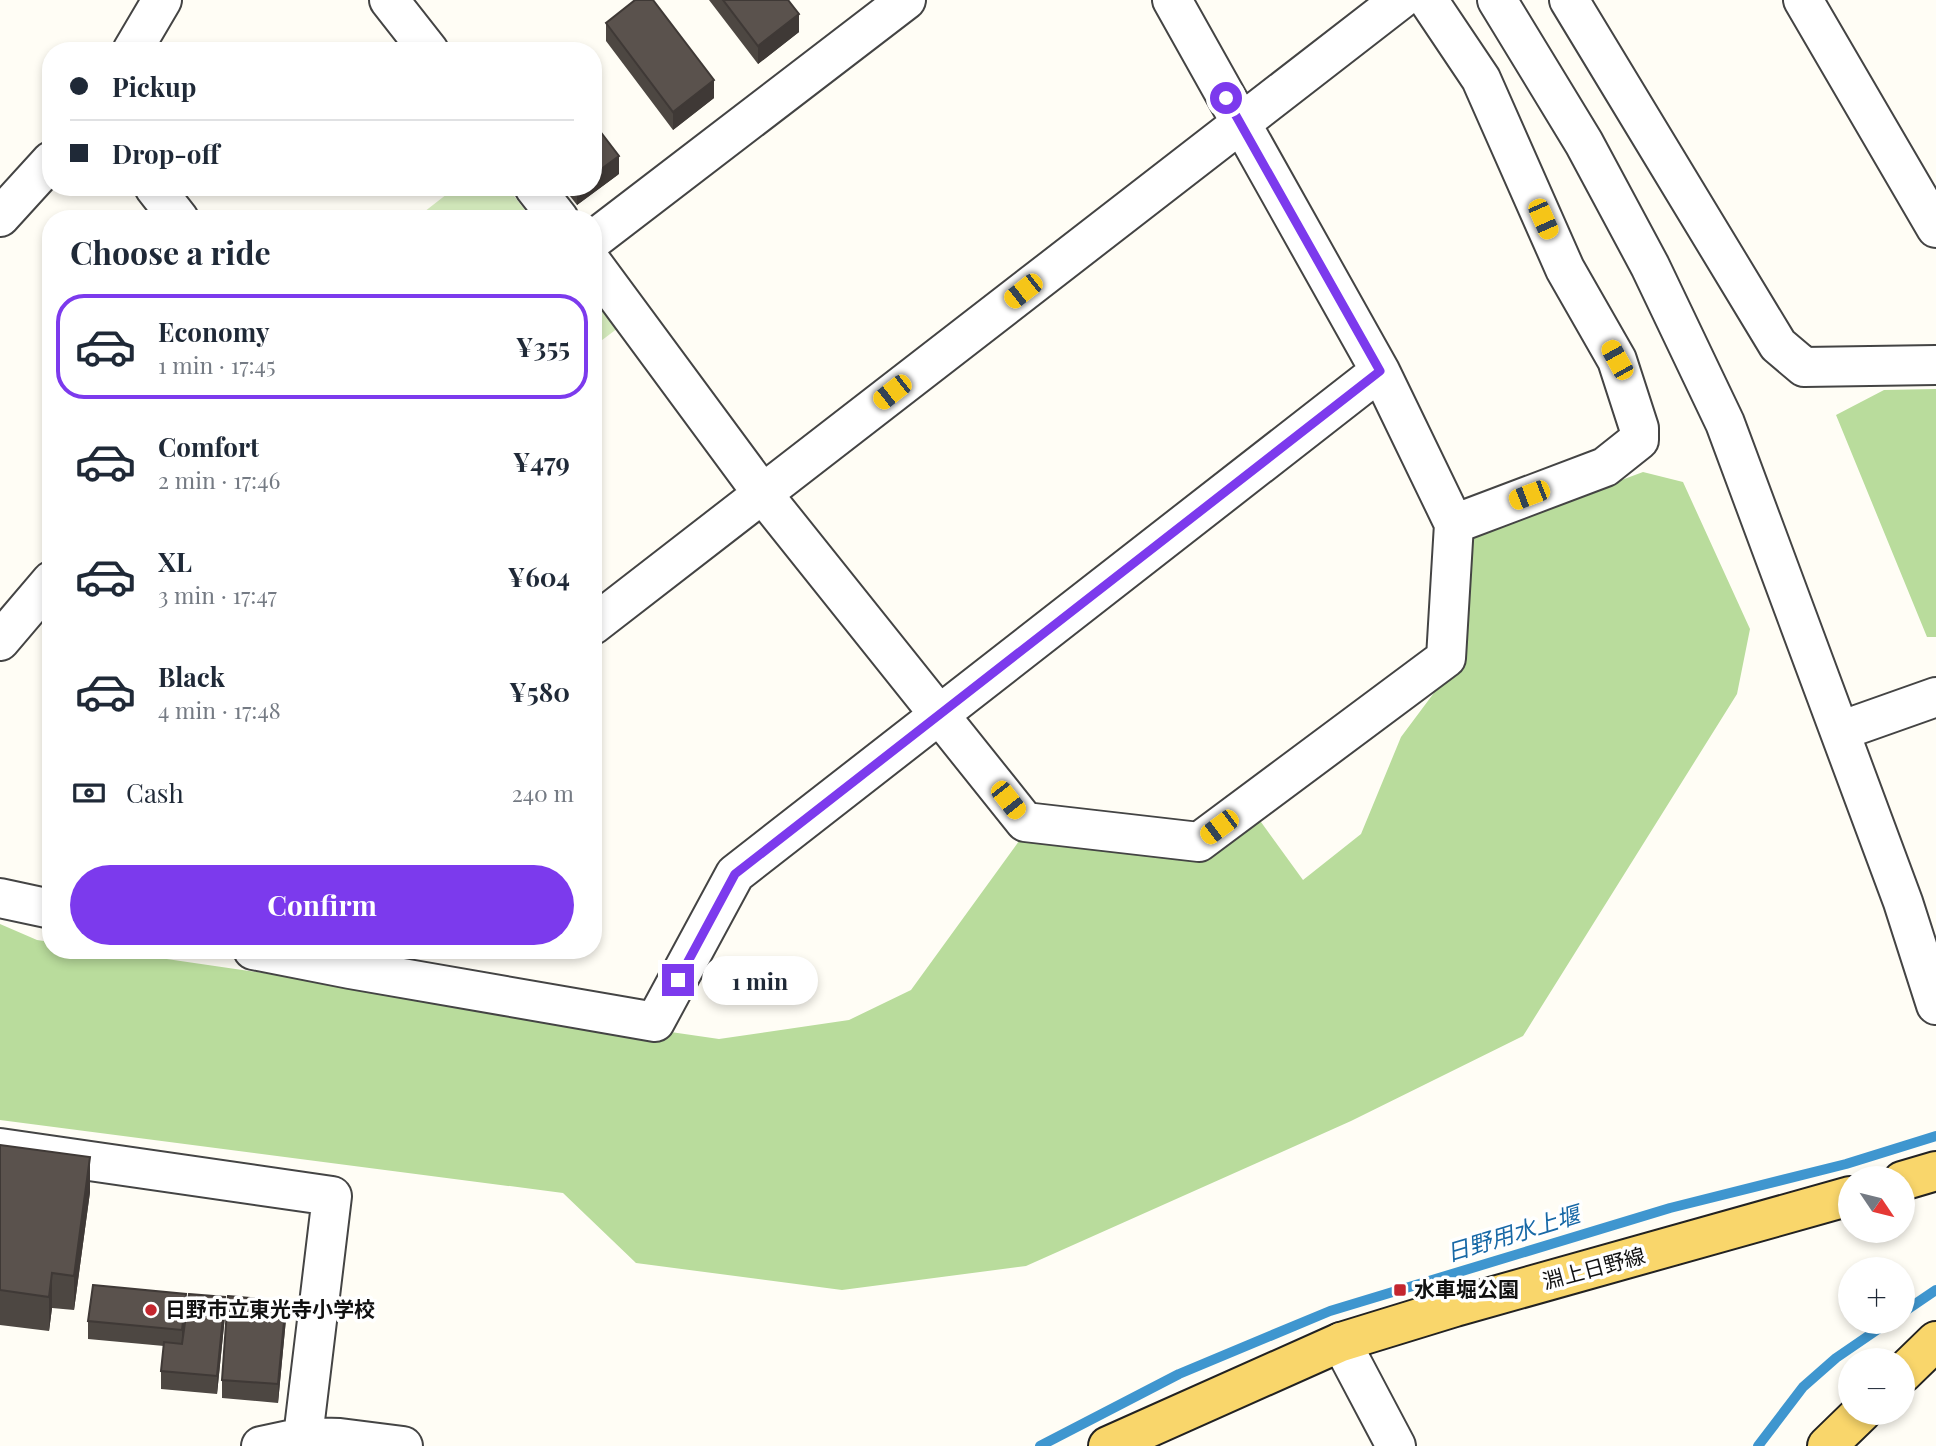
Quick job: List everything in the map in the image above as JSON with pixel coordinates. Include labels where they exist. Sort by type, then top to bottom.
[{"type":"main road","points":[[1915,1177],[1936,1171]]},
{"type":"main road","name":"淵上日野線","points":[[1108,1446],[1341,1342],[1455,1307],[1838,1199]]},
{"type":"main road","points":[[1826,1446],[1848,1425]]},
{"type":"street","points":[[136,42],[162,0]]},
{"type":"street","points":[[602,233],[905,0]]},
{"type":"street","points":[[602,276],[762,493],[1025,822],[1199,842],[1446,658],[1454,524],[1380,371],[1172,0]]},
{"type":"street","points":[[602,618],[1400,0]]},
{"type":"street","points":[[1428,0],[1481,79],[1565,269],[1617,360],[1639,428],[1639,440],[1605,467],[1454,524]]},
{"type":"street","points":[[1497,0],[1584,143],[1650,266],[1719,411],[1840,731],[1920,897],[1936,1005]]},
{"type":"street","points":[[1569,0],[1777,345],[1804,367],[1936,365]]},
{"type":"street","points":[[1803,0],[1936,228]]},
{"type":"street","points":[[397,2],[423,42]]},
{"type":"street","points":[[0,217],[42,171]]},
{"type":"street","points":[[161,196],[172,210]]},
{"type":"street","points":[[541,196],[552,210]]},
{"type":"street","points":[[352,960],[655,1022],[735,874],[1380,371]]},
{"type":"street","points":[[0,641],[42,592]]},
{"type":"street","points":[[1840,731],[1936,696]]},
{"type":"street","points":[[0,898],[42,907]]},
{"type":"street","points":[[0,1148],[332,1196],[329,1440]]},
{"type":"street","points":[[1341,1342],[1396,1446]]},
{"type":"street","points":[[261,1446],[329,1440],[403,1446]]},
{"type":"green space","points":[[444,196],[514,196],[525,210],[427,210]]},
{"type":"green space","points":[[602,308],[618,328],[602,340]]},
{"type":"green space","points":[[1936,389],[1936,637],[1927,637],[1836,415],[1884,390]]},
{"type":"green space","points":[[1643,472],[1683,482],[1750,629],[1737,694],[1523,1036],[1351,1121],[1026,1266],[842,1290],[636,1263],[563,1193],[0,1120],[0,924],[42,941],[42,959],[167,959],[719,1039],[849,1020],[911,990],[1019,841],[1202,850],[1253,811],[1303,880],[1361,834],[1401,737],[1454,666],[1461,540]]},
{"type":"building","points":[[635,0],[653,0],[714,80],[673,112],[606,23]]},
{"type":"building","points":[[723,0],[788,0],[799,14],[758,46]]},
{"type":"building","points":[[602,134],[619,156],[602,168]]},
{"type":"building","points":[[0,1145],[90,1157],[74,1276],[52,1273],[49,1297],[0,1290]]},
{"type":"building","points":[[93,1285],[186,1294],[182,1330],[88,1321]]},
{"type":"building","points":[[189,1294],[225,1297],[217,1376],[161,1371],[164,1342],[182,1344]]},
{"type":"building","points":[[228,1296],[286,1301],[278,1384],[222,1380]]},
{"type":"waterway","name":"日野用水上堰","points":[[1040,1446],[1179,1374],[1330,1311],[1670,1208],[1846,1164],[1936,1136]]},
{"type":"waterway","points":[[1915,1304],[1936,1290]]},
{"type":"waterway","points":[[1758,1446],[1803,1387],[1836,1358],[1871,1334]]},
{"type":"place","name":"水車堀公園","points":[[1400,1290]]},
{"type":"place","name":"日野市立東光寺小学校","points":[[151,1310]]},
{"type":"route","points":[[678,980],[735,874],[1380,371],[1226,98]]}]
